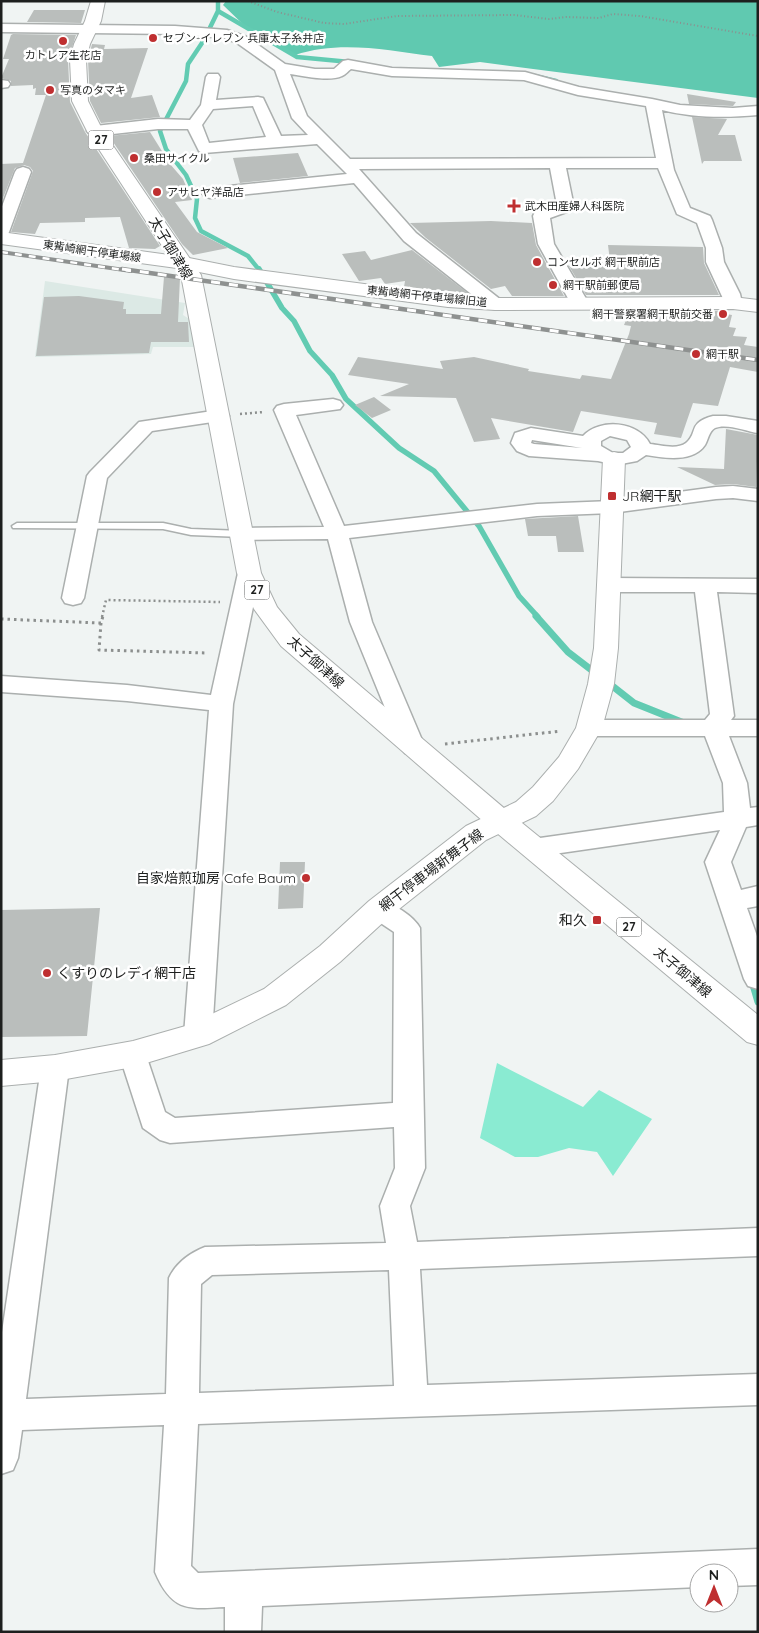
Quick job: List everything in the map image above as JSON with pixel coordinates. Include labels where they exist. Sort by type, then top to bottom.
[{"type":"main road","name":"太子御津線","points":[[98,1],[90,29],[82,44],[78,67],[80,101],[95,131],[184,263],[192,280],[249,573],[266,609],[290,640],[413,747],[758,1033]]},
{"type":"main road","name":"東觜崎網干停車場線","points":[[1,238],[184,263]]},
{"type":"main road","name":"東觜崎網干停車場線旧道","points":[[184,263],[234,272],[429,298],[495,304],[579,302],[733,303],[758,306]]},
{"type":"main road","name":"網干停車場新舞子線","points":[[1,1072],[55,1068],[134,1054],[198,1036],[275,997],[330,954],[379,909],[476,833],[526,809],[543,794],[569,763],[589,728],[601,684],[606,648],[612,507],[601,452]]},
{"type":"street","points":[[1,28],[226,34],[242,40],[281,68],[315,73],[338,73],[348,64],[392,72],[525,76],[578,91],[652,103],[680,110],[712,113],[758,110]]},
{"type":"street","points":[[281,68],[300,118],[359,178],[410,237],[495,304]]},
{"type":"street","points":[[194,125],[208,105],[213,77]]},
{"type":"street","points":[[208,105],[258,101],[275,141]]},
{"type":"street","points":[[652,103],[658,119],[665,163],[683,211],[704,220],[714,248],[714,262],[731,294],[733,303]]},
{"type":"street","points":[[86,116],[106,114]]},
{"type":"street","points":[[95,131],[158,124],[194,125]]},
{"type":"street","points":[[194,125],[204,148],[275,141],[322,139]]},
{"type":"street","points":[[557,163],[566,207],[541,216],[546,244],[579,302]]},
{"type":"street","points":[[346,164],[665,163]]},
{"type":"street","points":[[1,232],[24,172]]},
{"type":"street","points":[[210,193],[265,195],[359,178]]},
{"type":"street","points":[[333,405],[284,410],[337,532],[361,622],[413,747]]},
{"type":"street","points":[[73,598],[97,476],[146,426],[218,416]]},
{"type":"street","points":[[641,448],[638,439],[626,432],[610,430],[596,434],[601,452],[628,458],[641,448],[688,450],[697,445],[703,428],[707,424],[717,421],[758,427]]},
{"type":"street","points":[[242,534],[337,532],[537,510],[612,507],[716,493],[733,492],[758,495]]},
{"type":"street","points":[[198,1036],[221,704],[249,573]]},
{"type":"street","points":[[609,585],[758,586]]},
{"type":"street","points":[[700,727],[722,716],[705,586]]},
{"type":"street","points":[[1,684],[127,693],[221,704]]},
{"type":"street","points":[[700,727],[730,767],[737,791],[735,819],[718,862],[758,979]]},
{"type":"street","points":[[589,728],[758,728]]},
{"type":"street","points":[[533,848],[735,819]]},
{"type":"street","points":[[731,902],[758,896]]},
{"type":"street","points":[[379,909],[406,928],[410,1168],[395,1206],[404,1256],[411,1400]]},
{"type":"street","points":[[134,1054],[153,1119],[170,1131],[408,1114]]},
{"type":"street","points":[[1,1458],[55,1068]]},
{"type":"street","points":[[758,1242],[404,1256],[205,1261],[185,1278],[182,1409],[173,1572],[190,1591],[758,1568]]},
{"type":"street","points":[[7,1415],[758,1388]]},
{"type":"street","points":[[242,1632],[244,1590]]},
{"type":"lane","points":[[17,526],[163,526],[191,532],[242,534]]},
{"type":"path","points":[[248,1],[277,12],[324,24],[344,24],[397,16],[514,15],[549,19],[566,17],[599,18],[613,14],[640,16],[758,36]]},
{"type":"path","points":[[218,416],[284,410]]},
{"type":"path","points":[[232,653],[99,650],[101,623],[106,600],[243,602]]},
{"type":"path","points":[[1,619],[101,623]]},
{"type":"path","points":[[413,747],[589,728]]},
{"type":"shaded area","points":[[45,281],[185,303],[183,315],[194,322],[199,347],[153,347],[151,354],[35,357]]},
{"type":"green space","points":[[226,1],[758,1],[758,98],[480,62],[439,67],[432,56],[380,49],[329,48],[295,55],[251,32],[223,5]]},
{"type":"green space","points":[[497,1063],[583,1107],[599,1090],[652,1119],[613,1176],[597,1152],[569,1148],[538,1157],[515,1157],[480,1138]]},
{"type":"building","points":[[34,10],[85,10],[81,23],[27,22]]},
{"type":"building","points":[[13,34],[76,35],[68,60],[70,102],[85,132],[160,246],[155,249],[129,248],[120,217],[85,218],[85,222],[40,223],[35,234],[11,232],[33,171],[30,167],[24,165],[15,168],[1,203],[1,164],[23,163],[46,95],[35,95],[36,88],[33,89],[33,85],[11,86],[11,81],[1,78],[9,59],[3,59]]},
{"type":"building","points":[[92,44],[105,45],[104,49],[148,48],[131,98],[152,95],[160,117],[101,123],[90,101],[88,60]]},
{"type":"building","points":[[687,94],[736,102],[733,106],[689,104]]},
{"type":"building","points":[[692,117],[727,119],[718,135],[735,135],[742,161],[704,161],[702,164]]},
{"type":"building","points":[[150,132],[170,164],[183,179],[192,200],[175,202],[197,232],[228,248],[193,255],[182,244],[109,136]]},
{"type":"building","points":[[298,153],[308,176],[240,183],[233,158]]},
{"type":"building","points":[[491,221],[532,223],[536,245],[564,296],[512,296],[505,286],[491,289],[426,238],[410,223]]},
{"type":"building","points":[[608,245],[703,247],[704,263],[719,295],[586,295],[569,266],[610,261]]},
{"type":"building","points":[[412,250],[469,294],[404,287],[405,281],[385,284],[381,278],[359,281],[342,254],[365,251],[371,260]]},
{"type":"building","points":[[164,277],[180,278],[178,322],[188,322],[189,342],[151,342],[149,353],[36,356],[44,297],[79,296],[124,302],[123,309],[126,309],[126,314],[161,314]]},
{"type":"building","points":[[630,311],[727,311],[726,314],[732,315],[729,327],[736,328],[733,336],[747,337],[744,345],[758,347],[758,372],[730,367],[718,406],[693,403],[681,438],[654,434],[657,423],[581,411],[573,432],[491,418],[500,439],[474,442],[456,398],[380,396],[409,384],[348,375],[358,357],[443,369],[440,361],[474,357],[529,369],[528,371],[580,379],[582,375],[611,379],[629,334],[631,326],[624,325]]},
{"type":"building","points":[[374,397],[391,410],[372,418],[355,405]]},
{"type":"building","points":[[726,429],[758,435],[756,487],[733,484],[715,485],[677,467],[724,469]]},
{"type":"building","points":[[578,516],[584,552],[558,552],[556,536],[528,536],[525,519]]},
{"type":"building","name":"自家焙煎珈房 Cafe Baum","points":[[280,862],[305,862],[303,908],[278,909]]},
{"type":"building","name":"くすりのレディ網干店","points":[[100,908],[87,1036],[1,1037],[1,910]]},
{"type":"waterway","points":[[218,1],[218,11]]},
{"type":"waterway","points":[[218,11],[297,57],[350,62]]},
{"type":"waterway","points":[[218,11],[204,40],[188,64],[186,81],[160,131],[166,149],[186,175],[197,199],[195,218],[201,231],[248,256],[260,271]]},
{"type":"waterway","points":[[530,75],[556,81]]},
{"type":"waterway","points":[[259,269],[282,308],[294,321],[310,351],[332,375],[346,399],[399,448],[434,471],[479,526],[519,596],[538,617]]},
{"type":"waterway","points":[[536,616],[568,652],[598,675]]},
{"type":"waterway","points":[[606,681],[634,703],[684,723]]},
{"type":"waterway","points":[[751,978],[758,1002]]},
{"type":"railway","points":[[1,252],[131,271]]},
{"type":"railway","points":[[122,269],[758,360]]},
{"type":"place","name":"セブン-イレブン 兵庫太子糸井店","points":[[153,38]]},
{"type":"place","name":"カトレア生花店","points":[[63,41]]},
{"type":"place","name":"写真のタマキ","points":[[50,90]]},
{"type":"place","name":"桑田サイクル","points":[[134,158]]},
{"type":"place","name":"アサヒヤ洋品店","points":[[157,192]]},
{"type":"place","name":"武木田産婦人科医院","points":[[514,206]]},
{"type":"place","name":"コンセルボ 網干駅前店","points":[[537,262]]},
{"type":"place","name":"網干駅前郵便局","points":[[553,285]]},
{"type":"place","name":"網干警察署網干駅前交番","points":[[723,314]]},
{"type":"place","name":"網干駅","points":[[696,354]]},
{"type":"place","name":"JR網干駅","points":[[612,496]]},
{"type":"place","name":"自家焙煎珈房 Cafe Baum","points":[[306,878]]},
{"type":"place","name":"和久","points":[[597,920]]},
{"type":"place","name":"くすりのレディ網干店","points":[[47,973]]}]
